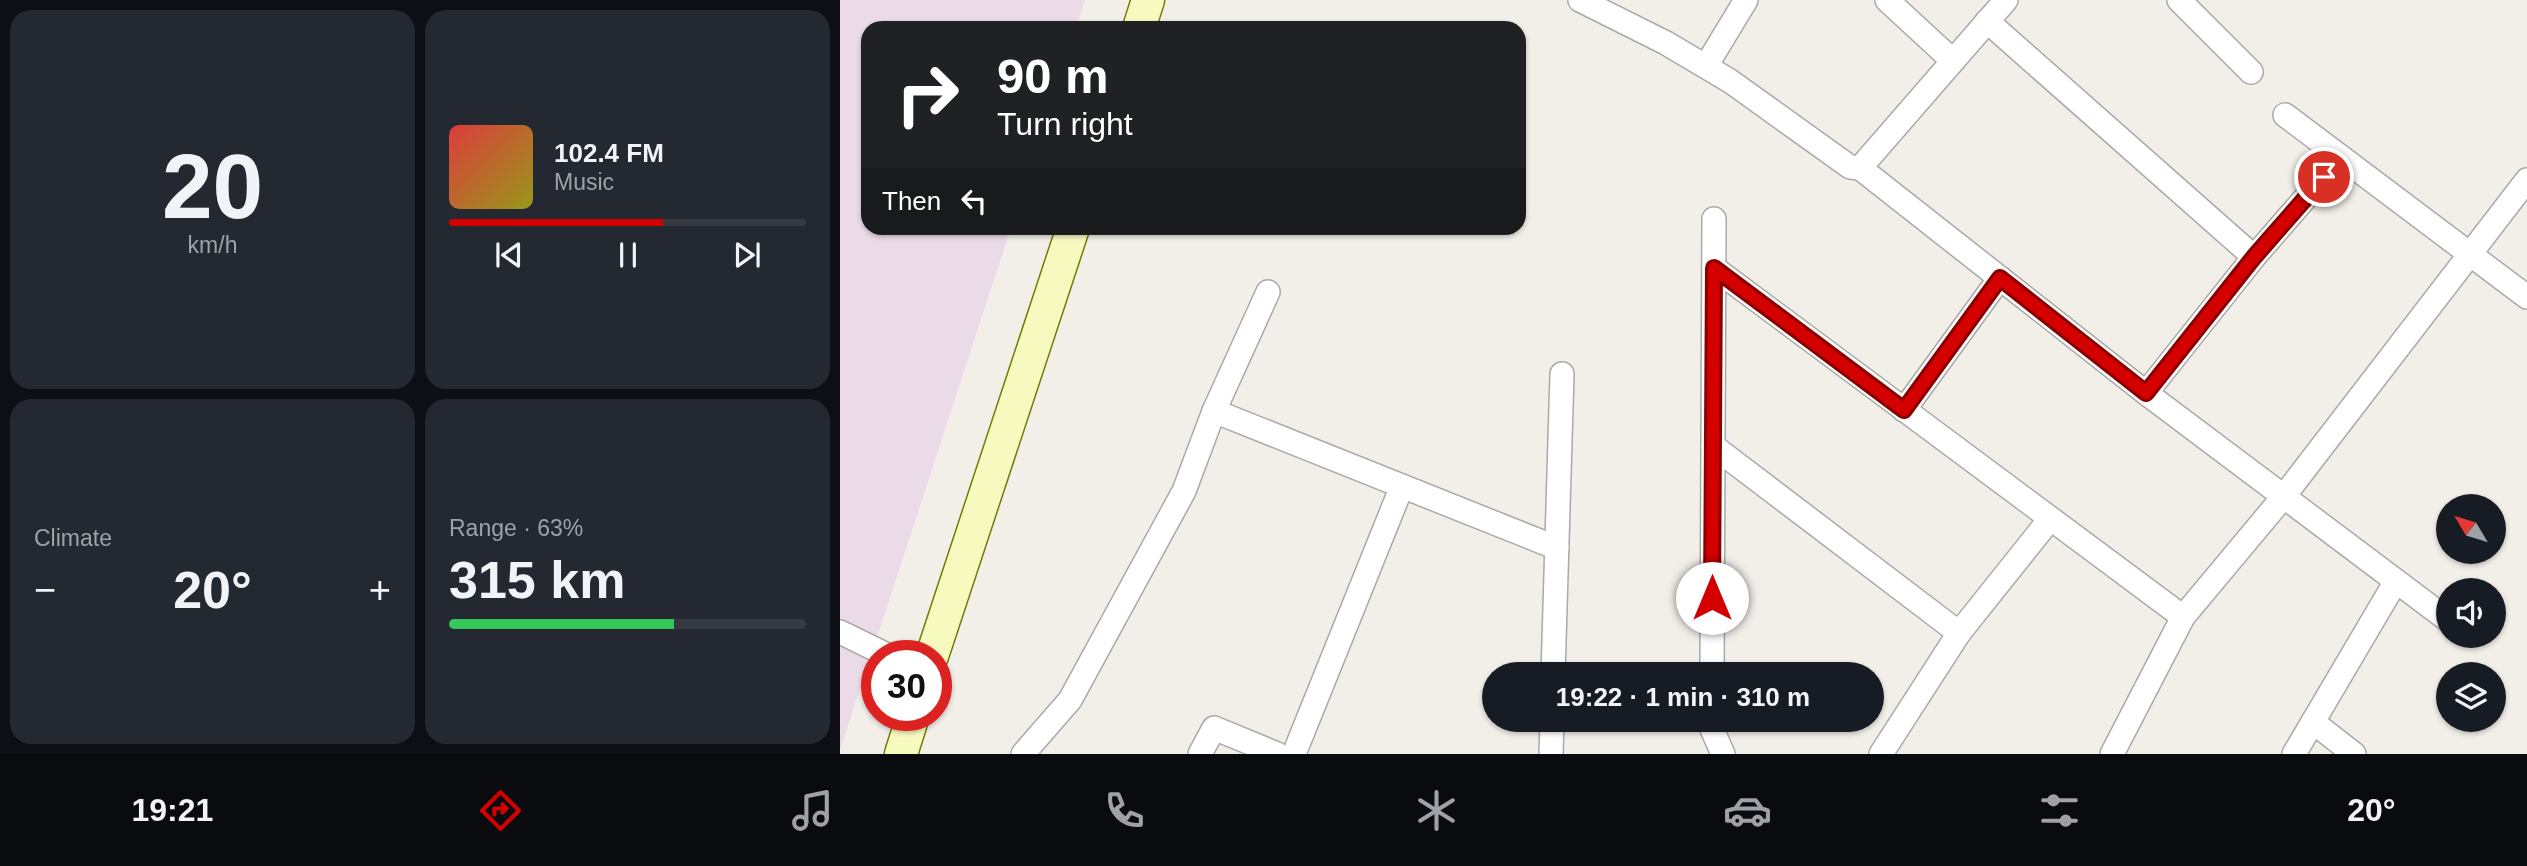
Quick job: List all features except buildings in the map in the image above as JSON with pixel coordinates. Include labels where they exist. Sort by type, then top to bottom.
[{"type":"main road","points":[[1141,21],[1148,0]]},
{"type":"main road","points":[[937,640],[1071,235]]},
{"type":"main road","points":[[901,754],[908,731]]},
{"type":"street","points":[[1706,66],[1746,0]]},
{"type":"street","points":[[1887,0],[1953,61]]},
{"type":"street","points":[[2179,0],[2251,72]]},
{"type":"street","points":[[1585,1],[1706,66],[1850,167],[1860,168],[2146,393],[2436,611]]},
{"type":"street","points":[[1860,168],[1995,8],[2254,257]]},
{"type":"street","points":[[2285,115],[2527,297]]},
{"type":"street","points":[[2146,393],[2254,257],[2341,157]]},
{"type":"street","points":[[2112,754],[2183,617],[2284,496],[2527,180]]},
{"type":"street","points":[[1712,662],[1714,219]]},
{"type":"street","points":[[1714,268],[2183,617]]},
{"type":"street","points":[[1904,410],[2000,278]]},
{"type":"street","points":[[1023,754],[1070,700],[1184,491],[1214,411],[1268,292]]},
{"type":"street","points":[[1553,662],[1562,374]]},
{"type":"street","points":[[1214,411],[1557,548]]},
{"type":"street","points":[[1713,446],[1959,633]]},
{"type":"street","points":[[1294,754],[1402,486]]},
{"type":"street","points":[[1881,754],[1959,633],[2050,519]]},
{"type":"street","points":[[2294,754],[2396,580]]},
{"type":"street","points":[[840,632],[861,642]]},
{"type":"street","points":[[2313,722],[2354,754]]},
{"type":"street","points":[[1200,754],[1214,728],[1277,754]]},
{"type":"street","points":[[1551,754],[1552,732]]},
{"type":"street","points":[[1713,732],[1723,754]]},
{"type":"shaded area","points":[[840,0],[1085,0],[1078,21],[861,21],[861,235],[1009,235],[876,640],[861,640],[861,686],[840,750]]},
{"type":"route","points":[[1712,598],[1714,268],[1904,410],[2000,278],[2146,393],[2254,257],[2324,177]]}]
